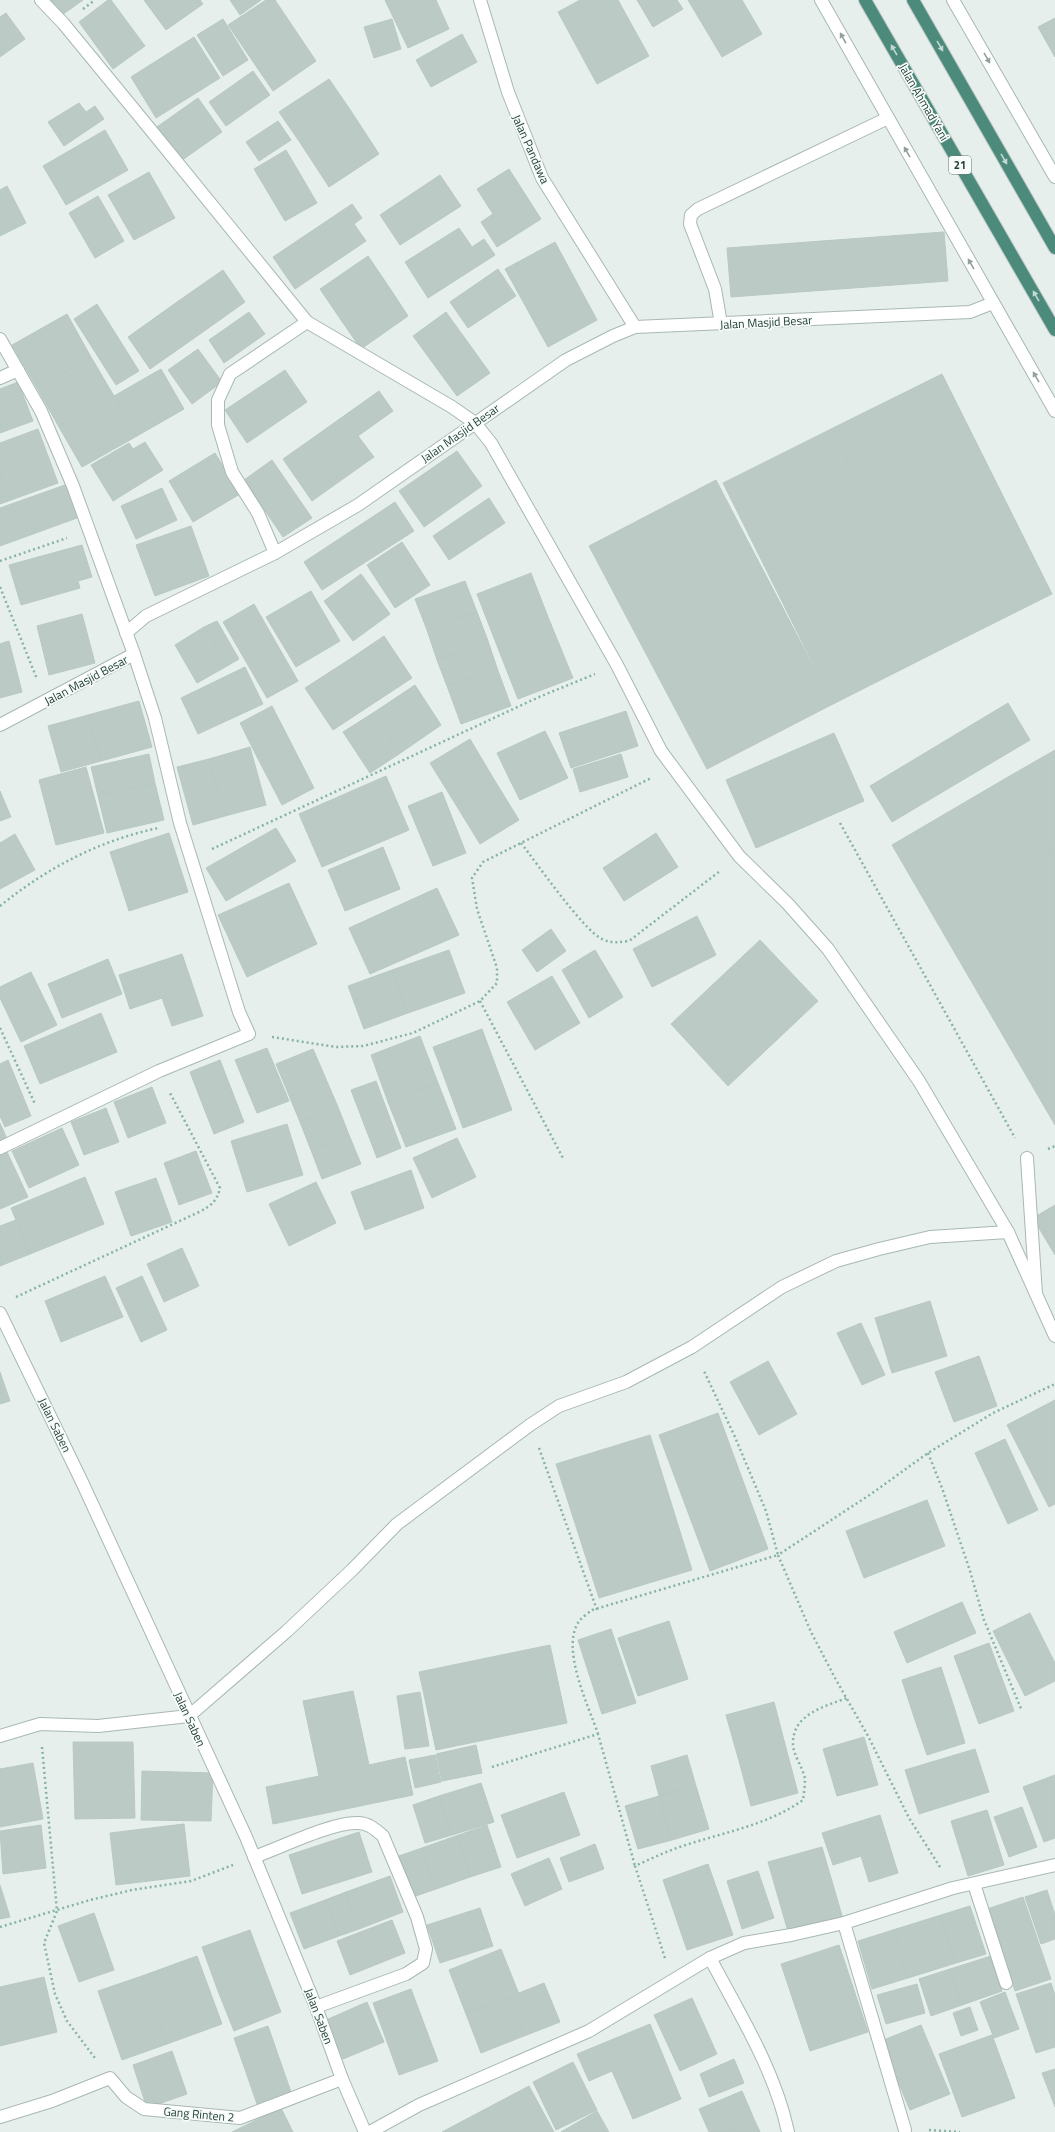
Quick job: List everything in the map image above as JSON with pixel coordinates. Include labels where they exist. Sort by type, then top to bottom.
[{"type":"highway","name":"Jalan Ahmad Yani","points":[[865,0],[1055,330]]},
{"type":"highway","points":[[913,0],[1055,248]]},
{"type":"street","points":[[41,0],[63,23],[307,322],[415,384],[475,423],[491,443],[617,665],[661,751],[739,856],[788,904],[828,949],[919,1081],[1008,1232],[1055,1336]]},
{"type":"street","points":[[821,0],[1055,411]]},
{"type":"street","points":[[953,0],[1054,174]]},
{"type":"street","name":"Jalan Pandawa","points":[[482,1],[508,92],[542,178],[634,328]]},
{"type":"street","points":[[721,324],[715,289],[690,224],[691,215],[698,209],[888,118]]},
{"type":"street","name":"Jalan Masjid Besar","points":[[0,725],[134,654],[126,633],[146,616],[275,554],[358,505],[566,360],[613,336],[634,328],[891,314],[970,312],[993,303]]},
{"type":"street","points":[[275,554],[258,513],[232,472],[218,425],[218,400],[230,374],[307,322]]},
{"type":"street","points":[[0,339],[40,411],[73,486],[126,633]]},
{"type":"street","points":[[0,378],[18,370]]},
{"type":"street","points":[[0,1148],[159,1071],[249,1034],[239,1012],[190,859],[155,718],[134,654]]},
{"type":"street","points":[[1027,1158],[1036,1295]]},
{"type":"street","points":[[0,1736],[40,1724],[98,1726],[189,1716],[287,1631],[352,1570],[397,1524],[530,1425],[559,1406],[626,1382],[692,1347],[782,1287],[836,1261],[930,1237],[1008,1232]]},
{"type":"street","name":"Jalan Saben","points":[[0,1312],[82,1482],[246,1837],[316,2007],[342,2079],[365,2132]]},
{"type":"street","points":[[254,1858],[332,1828],[356,1822],[373,1826],[383,1836],[417,1917],[426,1949],[423,1963],[406,1974],[316,2007]]},
{"type":"street","points":[[370,2132],[419,2105],[589,2031],[673,1982],[710,1958],[744,1943],[791,1935],[844,1923],[953,1888],[1055,1865]]},
{"type":"street","points":[[974,1884],[1006,1983]]},
{"type":"street","points":[[844,1923],[905,2130]]},
{"type":"street","points":[[710,1958],[763,2061],[786,2120],[788,2132]]},
{"type":"street","points":[[0,2117],[52,2101],[110,2078]]},
{"type":"street","name":"Gang Rinten 2","points":[[110,2078],[126,2097],[144,2109],[240,2118],[342,2079]]},
{"type":"path","points":[[0,561],[88,531]]},
{"type":"path","points":[[0,587],[45,701]]},
{"type":"path","points":[[190,859],[539,697],[617,665]]},
{"type":"path","points":[[249,1034],[336,1047],[363,1046],[413,1033],[480,1001],[497,983],[497,968],[477,909],[472,878],[483,862],[672,767]]},
{"type":"path","points":[[0,906],[22,889],[85,851],[129,835],[180,823]]},
{"type":"path","points":[[840,823],[1027,1158]]},
{"type":"path","points":[[521,843],[585,923],[600,938],[612,943],[629,941],[739,856]]},
{"type":"path","points":[[480,1001],[564,1160]]},
{"type":"path","points":[[0,1028],[44,1126]]},
{"type":"path","points":[[14,1298],[211,1206],[218,1199],[220,1188],[159,1071]]},
{"type":"path","points":[[692,1347],[735,1437],[766,1511],[778,1556],[811,1632],[868,1736],[909,1818],[953,1888]]},
{"type":"path","points":[[673,1982],[635,1866],[598,1734],[575,1667],[572,1650],[574,1632],[580,1620],[592,1610],[597,1610],[778,1556],[871,1494],[928,1453],[993,1413],[1055,1384]]},
{"type":"path","points":[[530,1425],[597,1610]]},
{"type":"path","points":[[928,1453],[968,1563],[984,1620],[1022,1711]]},
{"type":"path","points":[[635,1866],[674,1849],[767,1820],[789,1810],[803,1800],[805,1778],[793,1744],[795,1731],[804,1718],[812,1711],[847,1698]]},
{"type":"path","points":[[40,1724],[57,1911],[44,1943],[55,1994],[68,2021],[110,2078]]},
{"type":"path","points":[[492,1767],[598,1734]]},
{"type":"path","points":[[0,1927],[90,1900],[132,1890],[191,1881],[254,1858]]},
{"type":"building","points":[[51,0],[83,0],[62,15]]},
{"type":"building","points":[[108,0],[111,0],[145,46],[113,69],[79,22]]},
{"type":"building","points":[[144,0],[200,0],[203,4],[166,30]]},
{"type":"building","points":[[230,0],[261,0],[240,15]]},
{"type":"building","points":[[266,0],[275,0],[316,61],[273,91],[228,25]]},
{"type":"building","points":[[385,0],[436,0],[449,29],[408,48]]},
{"type":"building","points":[[580,0],[618,0],[649,56],[597,84],[558,12]]},
{"type":"building","points":[[637,0],[677,0],[683,9],[653,27]]},
{"type":"building","points":[[688,0],[742,0],[762,34],[722,57]]},
{"type":"building","points":[[6,13],[25,39],[0,57],[0,17]]},
{"type":"building","points":[[1055,18],[1055,57],[1038,27]]},
{"type":"building","points":[[223,19],[248,60],[223,76],[197,35]]},
{"type":"building","points":[[392,19],[401,49],[374,58],[364,27]]},
{"type":"building","points":[[462,34],[477,62],[431,87],[416,60]]},
{"type":"building","points":[[194,37],[220,78],[156,118],[131,77]]},
{"type":"building","points":[[253,71],[270,95],[226,126],[209,102]]},
{"type":"building","points":[[329,79],[349,108],[299,141],[279,112]]},
{"type":"building","points":[[198,98],[222,132],[178,163],[154,129]]},
{"type":"building","points":[[79,103],[86,112],[95,106],[104,119],[64,146],[48,122]]},
{"type":"building","points":[[349,108],[379,154],[329,187],[299,141]]},
{"type":"building","points":[[278,121],[291,140],[259,161],[246,142]]},
{"type":"building","points":[[105,130],[128,170],[66,205],[43,166]]},
{"type":"building","points":[[286,150],[317,203],[285,221],[254,169]]},
{"type":"building","points":[[509,169],[541,219],[497,247],[481,222],[493,214],[477,189]]},
{"type":"building","points":[[149,172],[175,218],[134,240],[108,195]]},
{"type":"building","points":[[440,175],[461,206],[400,245],[380,215]]},
{"type":"building","points":[[7,186],[26,223],[0,236],[0,190]]},
{"type":"building","points":[[98,196],[124,241],[95,258],[69,213]]},
{"type":"building","points":[[352,204],[362,218],[354,224],[366,241],[295,289],[273,257]]},
{"type":"building","points":[[459,228],[472,247],[484,239],[495,255],[428,298],[405,262]]},
{"type":"building","points":[[944,232],[948,281],[731,297],[727,248]]},
{"type":"building","points":[[555,242],[597,320],[548,347],[505,269]]},
{"type":"building","points":[[368,256],[389,287],[341,320],[320,289]]},
{"type":"building","points":[[498,269],[516,296],[468,328],[450,302]]},
{"type":"building","points":[[223,270],[245,302],[200,334],[177,302]]},
{"type":"building","points":[[389,287],[408,316],[361,349],[341,320]]},
{"type":"building","points":[[177,302],[200,334],[150,369],[128,337]]},
{"type":"building","points":[[97,304],[139,371],[116,385],[74,319]]},
{"type":"building","points":[[249,312],[265,334],[224,363],[209,340]]},
{"type":"building","points":[[446,312],[490,373],[457,396],[413,336]]},
{"type":"building","points":[[67,314],[91,357],[37,388],[12,345]]},
{"type":"building","points":[[198,349],[222,382],[192,404],[168,370]]},
{"type":"building","points":[[91,357],[114,396],[59,427],[37,388]]},
{"type":"building","points":[[161,369],[184,409],[137,436],[114,396]]},
{"type":"building","points":[[285,370],[307,402],[247,443],[225,410]]},
{"type":"building","points":[[942,374],[1052,594],[942,649],[831,429]]},
{"type":"building","points":[[18,382],[33,421],[0,433],[0,389]]},
{"type":"building","points":[[379,391],[393,411],[358,436],[374,457],[340,481],[310,440]]},
{"type":"building","points":[[114,396],[137,436],[82,467],[59,427]]},
{"type":"building","points":[[38,429],[58,483],[11,500],[0,470],[0,443]]},
{"type":"building","points":[[831,429],[942,649],[833,704],[723,483]]},
{"type":"building","points":[[310,440],[340,481],[312,501],[283,459]]},
{"type":"building","points":[[145,442],[163,470],[113,501],[91,465],[129,443],[133,449]]},
{"type":"building","points":[[457,451],[482,486],[424,527],[399,491]]},
{"type":"building","points":[[215,453],[240,494],[193,522],[169,481]]},
{"type":"building","points":[[272,460],[312,518],[283,537],[244,480]]},
{"type":"building","points":[[0,470],[11,500],[0,504]]},
{"type":"building","points":[[716,480],[833,704],[707,769],[589,546]]},
{"type":"building","points":[[65,485],[77,518],[0,546],[0,508]]},
{"type":"building","points":[[162,488],[177,520],[136,539],[121,506]]},
{"type":"building","points":[[489,498],[505,523],[449,560],[433,536]]},
{"type":"building","points":[[395,502],[414,531],[322,590],[304,562]]},
{"type":"building","points":[[191,526],[209,576],[155,596],[136,545]]},
{"type":"building","points":[[402,542],[430,585],[395,608],[367,565]]},
{"type":"building","points":[[82,545],[92,577],[78,581],[80,588],[21,605],[9,565]]},
{"type":"building","points":[[531,573],[548,617],[494,638],[477,594]]},
{"type":"building","points":[[361,574],[390,614],[353,641],[324,601]]},
{"type":"building","points":[[465,581],[477,612],[427,630],[415,599]]},
{"type":"building","points":[[311,591],[340,641],[296,667],[266,617]]},
{"type":"building","points":[[254,604],[298,681],[267,698],[223,622]]},
{"type":"building","points":[[477,612],[488,641],[437,660],[427,630]]},
{"type":"building","points":[[82,614],[95,663],[49,675],[37,626]]},
{"type":"building","points":[[548,617],[573,678],[518,699],[494,638]]},
{"type":"building","points":[[217,621],[239,659],[227,666],[204,627]]},
{"type":"building","points":[[204,627],[227,666],[197,683],[175,645]]},
{"type":"building","points":[[384,636],[412,678],[377,701],[350,659]]},
{"type":"building","points":[[9,641],[22,692],[0,698],[0,644]]},
{"type":"building","points":[[488,641],[497,668],[447,686],[437,660]]},
{"type":"building","points":[[350,659],[377,701],[333,730],[305,688]]},
{"type":"building","points":[[245,667],[263,704],[198,734],[181,698]]},
{"type":"building","points":[[497,668],[511,706],[461,724],[447,686]]},
{"type":"building","points":[[415,685],[441,725],[399,754],[373,713]]},
{"type":"building","points":[[139,701],[152,747],[101,761],[88,715]]},
{"type":"building","points":[[1008,703],[1030,740],[892,822],[870,786]]},
{"type":"building","points":[[272,706],[290,741],[257,757],[240,723]]},
{"type":"building","points":[[626,711],[638,746],[571,768],[559,733]]},
{"type":"building","points":[[373,713],[399,754],[370,773],[343,732]]},
{"type":"building","points":[[88,715],[101,761],[61,772],[48,726]]},
{"type":"building","points":[[545,731],[557,755],[509,778],[497,753]]},
{"type":"building","points":[[834,733],[864,801],[756,848],[726,780]]},
{"type":"building","points":[[470,739],[495,781],[456,805],[430,763]]},
{"type":"building","points":[[290,741],[314,788],[282,805],[257,757]]},
{"type":"building","points":[[250,747],[266,805],[225,816],[209,759]]},
{"type":"building","points":[[1055,750],[1055,858],[1008,777]]},
{"type":"building","points":[[149,754],[155,783],[98,796],[91,767]]},
{"type":"building","points":[[621,754],[628,777],[580,792],[573,769]]},
{"type":"building","points":[[557,755],[568,778],[520,800],[509,778]]},
{"type":"building","points":[[209,759],[225,816],[193,825],[177,767]]},
{"type":"building","points":[[86,767],[104,833],[56,845],[39,780]]},
{"type":"building","points":[[386,776],[409,830],[322,867],[299,814]]},
{"type":"building","points":[[1008,777],[1055,858],[1055,1125],[892,845]]},
{"type":"building","points":[[495,781],[519,820],[480,844],[456,805]]},
{"type":"building","points":[[155,783],[164,820],[107,833],[98,796]]},
{"type":"building","points":[[0,791],[11,817],[0,821]]},
{"type":"building","points":[[442,792],[466,853],[433,866],[408,806]]},
{"type":"building","points":[[276,828],[296,861],[226,901],[206,868]]},
{"type":"building","points":[[169,833],[188,892],[129,911],[110,852]]},
{"type":"building","points":[[656,833],[678,867],[624,901],[603,868]]},
{"type":"building","points":[[15,834],[35,870],[0,889],[0,843]]},
{"type":"building","points":[[383,847],[400,889],[345,911],[328,870]]},
{"type":"building","points":[[289,883],[317,944],[270,966],[241,905]]},
{"type":"building","points":[[437,888],[459,935],[370,974],[349,928]]},
{"type":"building","points":[[241,905],[270,966],[247,977],[218,915]]},
{"type":"building","points":[[697,916],[716,955],[652,987],[633,949]]},
{"type":"building","points":[[551,929],[566,951],[537,972],[522,950]]},
{"type":"building","points":[[760,940],[818,1001],[728,1086],[671,1024]]},
{"type":"building","points":[[449,950],[465,993],[408,1013],[392,970]]},
{"type":"building","points":[[595,950],[623,997],[589,1018],[562,970]]},
{"type":"building","points":[[182,954],[203,1016],[172,1026],[162,998],[130,1009],[119,975]]},
{"type":"building","points":[[108,959],[122,994],[62,1018],[48,984]]},
{"type":"building","points":[[392,970],[408,1013],[364,1029],[348,986]]},
{"type":"building","points":[[31,972],[57,1025],[21,1042],[0,998],[0,987]]},
{"type":"building","points":[[552,976],[580,1023],[535,1050],[507,1002]]},
{"type":"building","points":[[101,1013],[117,1052],[40,1084],[24,1046]]},
{"type":"building","points":[[482,1029],[512,1110],[463,1128],[433,1047]]},
{"type":"building","points":[[420,1036],[438,1083],[388,1102],[371,1055]]},
{"type":"building","points":[[267,1048],[289,1101],[257,1113],[235,1060]]},
{"type":"building","points":[[313,1049],[338,1107],[300,1122],[276,1064]]},
{"type":"building","points":[[8,1060],[31,1116],[5,1127],[0,1116],[0,1064]]},
{"type":"building","points":[[220,1060],[244,1122],[214,1134],[190,1072]]},
{"type":"building","points":[[376,1081],[401,1148],[377,1158],[351,1090]]},
{"type":"building","points":[[438,1083],[456,1129],[406,1147],[388,1102]]},
{"type":"building","points":[[152,1087],[166,1123],[128,1138],[114,1102]]},
{"type":"building","points":[[338,1107],[349,1135],[311,1150],[300,1122]]},
{"type":"building","points":[[106,1108],[119,1142],[84,1155],[71,1122]]},
{"type":"building","points":[[0,1123],[7,1139],[0,1142]]},
{"type":"building","points":[[287,1124],[303,1175],[247,1192],[231,1141]]},
{"type":"building","points":[[62,1128],[79,1165],[29,1188],[12,1151]]},
{"type":"building","points":[[349,1135],[361,1164],[322,1179],[311,1150]]},
{"type":"building","points":[[457,1138],[476,1177],[432,1198],[413,1158]]},
{"type":"building","points":[[196,1151],[212,1193],[179,1205],[164,1163]]},
{"type":"building","points":[[7,1152],[28,1197],[0,1209],[0,1155]]},
{"type":"building","points":[[411,1170],[424,1208],[365,1230],[351,1192]]},
{"type":"building","points":[[85,1177],[104,1224],[30,1254],[11,1208]]},
{"type":"building","points":[[156,1178],[172,1222],[131,1236],[115,1192]]},
{"type":"building","points":[[316,1182],[336,1223],[289,1246],[269,1204]]},
{"type":"building","points":[[1055,1205],[1055,1255],[1033,1218]]},
{"type":"building","points":[[16,1220],[30,1254],[0,1266],[0,1226]]},
{"type":"building","points":[[182,1248],[199,1286],[164,1302],[147,1264]]},
{"type":"building","points":[[105,1276],[123,1317],[61,1342],[45,1301]]},
{"type":"building","points":[[142,1276],[167,1330],[141,1342],[116,1288]]},
{"type":"building","points":[[930,1301],[947,1356],[892,1373],[875,1318]]},
{"type":"building","points":[[861,1323],[885,1375],[862,1385],[837,1333]]},
{"type":"building","points":[[979,1356],[997,1406],[954,1422],[935,1372]]},
{"type":"building","points":[[768,1361],[797,1414],[759,1435],[730,1382]]},
{"type":"building","points":[[0,1372],[10,1401],[0,1404]]},
{"type":"building","points":[[1055,1400],[1055,1504],[1049,1507],[1007,1425]]},
{"type":"building","points":[[718,1413],[768,1549],[710,1571],[659,1435]]},
{"type":"building","points":[[650,1435],[692,1570],[599,1598],[556,1464]]},
{"type":"building","points":[[1005,1439],[1038,1510],[1008,1524],[975,1453]]},
{"type":"building","points":[[927,1500],[945,1546],[864,1578],[846,1531]]},
{"type":"building","points":[[962,1602],[976,1633],[907,1663],[894,1632]]},
{"type":"building","points":[[1030,1613],[1055,1663],[1055,1681],[1025,1696],[993,1631]]},
{"type":"building","points":[[669,1621],[688,1679],[638,1696],[618,1638]]},
{"type":"building","points":[[611,1629],[636,1703],[602,1714],[578,1640]]},
{"type":"building","points":[[989,1643],[1014,1711],[979,1724],[954,1656]]},
{"type":"building","points":[[550,1645],[567,1723],[436,1750],[419,1672]]},
{"type":"building","points":[[941,1667],[954,1707],[915,1720],[902,1680]]},
{"type":"building","points":[[353,1691],[369,1765],[405,1757],[413,1795],[273,1824],[266,1787],[319,1776],[303,1701]]},
{"type":"building","points":[[420,1692],[429,1746],[405,1749],[397,1696]]},
{"type":"building","points":[[774,1702],[786,1748],[739,1761],[726,1715]]},
{"type":"building","points":[[954,1707],[965,1743],[927,1755],[915,1720]]},
{"type":"building","points":[[864,1737],[878,1785],[837,1796],[823,1749]]},
{"type":"building","points":[[73,1742],[133,1742],[135,1818],[75,1819]]},
{"type":"building","points":[[476,1745],[482,1773],[442,1781],[436,1754]]},
{"type":"building","points":[[786,1748],[798,1793],[751,1806],[739,1761]]},
{"type":"building","points":[[975,1749],[989,1792],[919,1814],[905,1770]]},
{"type":"building","points":[[435,1755],[441,1782],[415,1788],[409,1760]]},
{"type":"building","points":[[687,1755],[696,1786],[659,1796],[651,1766]]},
{"type":"building","points":[[33,1763],[43,1819],[0,1827],[0,1769]]},
{"type":"building","points":[[142,1771],[213,1773],[211,1821],[141,1820]]},
{"type":"building","points":[[1055,1775],[1055,1838],[1044,1842],[1023,1787]]},
{"type":"building","points":[[481,1783],[494,1822],[452,1835],[439,1796]]},
{"type":"building","points":[[696,1786],[709,1829],[672,1840],[659,1796]]},
{"type":"building","points":[[564,1792],[580,1835],[517,1858],[501,1815]]},
{"type":"building","points":[[439,1796],[452,1835],[425,1843],[413,1805]]},
{"type":"building","points":[[659,1796],[672,1840],[638,1849],[625,1806]]},
{"type":"building","points":[[1022,1807],[1037,1847],[1009,1857],[994,1817]]},
{"type":"building","points":[[987,1810],[1004,1865],[968,1876],[951,1821]]},
{"type":"building","points":[[880,1815],[898,1873],[869,1882],[861,1856],[833,1865],[822,1833]]},
{"type":"building","points":[[184,1824],[190,1876],[116,1885],[110,1833]]},
{"type":"building","points":[[41,1825],[46,1868],[3,1874],[0,1831]]},
{"type":"building","points":[[487,1825],[501,1867],[470,1877],[456,1836]]},
{"type":"building","points":[[359,1832],[372,1872],[302,1894],[289,1855]]},
{"type":"building","points":[[456,1836],[470,1877],[436,1889],[422,1848]]},
{"type":"building","points":[[595,1844],[604,1869],[569,1882],[560,1858]]},
{"type":"building","points":[[822,1847],[843,1919],[789,1935],[768,1862]]},
{"type":"building","points":[[422,1848],[436,1889],[410,1898],[396,1857]]},
{"type":"building","points":[[549,1858],[562,1889],[525,1906],[511,1874]]},
{"type":"building","points":[[708,1864],[733,1935],[687,1950],[663,1880]]},
{"type":"building","points":[[758,1871],[774,1918],[742,1929],[727,1881]]},
{"type":"building","points":[[390,1876],[403,1912],[359,1929],[346,1892]]},
{"type":"building","points":[[0,1885],[10,1917],[0,1919]]},
{"type":"building","points":[[1047,1890],[1055,1915],[1055,1939],[1041,1944],[1025,1897]]},
{"type":"building","points":[[346,1892],[359,1929],[339,1936],[325,1900]]},
{"type":"building","points":[[1023,1897],[1051,1979],[1015,1991],[987,1909]]},
{"type":"building","points":[[325,1900],[339,1936],[304,1949],[290,1913]]},
{"type":"building","points":[[970,1906],[986,1954],[956,1963],[941,1915]]},
{"type":"building","points":[[480,1908],[493,1946],[440,1963],[427,1925]]},
{"type":"building","points":[[94,1913],[114,1970],[79,1982],[58,1926]]},
{"type":"building","points":[[941,1915],[956,1963],[908,1978],[893,1930]]},
{"type":"building","points":[[392,1920],[405,1953],[350,1975],[337,1941]]},
{"type":"building","points":[[250,1930],[266,1973],[218,1991],[202,1947]]},
{"type":"building","points":[[893,1930],[908,1978],[872,1989],[858,1941]]},
{"type":"building","points":[[839,1945],[853,1987],[795,2006],[781,1964]]},
{"type":"building","points":[[501,1949],[519,1994],[466,2014],[449,1970]]},
{"type":"building","points":[[197,1956],[222,2024],[167,2044],[142,1976]]},
{"type":"building","points":[[991,1956],[1002,1991],[962,2005],[950,1969]]},
{"type":"building","points":[[950,1969],[962,2005],[931,2016],[919,1979]]},
{"type":"building","points":[[266,1973],[281,2012],[234,2031],[218,1991]]},
{"type":"building","points":[[142,1976],[167,2044],[122,2060],[98,1991]]},
{"type":"building","points":[[44,1977],[57,2032],[0,2046],[0,1987]]},
{"type":"building","points":[[544,1983],[560,2022],[524,2036],[509,1997]]},
{"type":"building","points":[[1051,1983],[1055,1995],[1055,2047],[1036,2053],[1016,1994]]},
{"type":"building","points":[[917,1984],[925,2013],[886,2024],[877,1995]]},
{"type":"building","points":[[853,1987],[868,2032],[810,2051],[795,2006]]},
{"type":"building","points":[[411,1989],[438,2061],[399,2075],[373,2003]]},
{"type":"building","points":[[1005,1992],[1019,2029],[994,2038],[980,2002]]},
{"type":"building","points":[[509,1997],[524,2036],[481,2053],[466,2014]]},
{"type":"building","points":[[692,1998],[717,2054],[680,2071],[654,2015]]},
{"type":"building","points":[[367,2002],[384,2042],[343,2059],[326,2020]]},
{"type":"building","points":[[970,2007],[978,2030],[961,2036],[953,2013]]},
{"type":"building","points":[[650,2024],[681,2099],[633,2119],[612,2071],[589,2081],[577,2054]]},
{"type":"building","points":[[921,2025],[950,2094],[910,2110],[881,2041]]},
{"type":"building","points":[[268,2026],[291,2092],[257,2104],[234,2038]]},
{"type":"building","points":[[992,2035],[1015,2098],[962,2117],[939,2054]]},
{"type":"building","points":[[172,2051],[187,2094],[147,2108],[133,2065]]},
{"type":"building","points":[[734,2059],[744,2083],[709,2097],[700,2074]]},
{"type":"building","points":[[573,2062],[597,2110],[556,2130],[533,2082]]},
{"type":"building","points":[[1055,2069],[1055,2107],[1042,2073]]},
{"type":"building","points":[[529,2086],[554,2132],[442,2132]]},
{"type":"building","points":[[742,2091],[754,2119],[725,2132],[709,2132],[699,2109]]},
{"type":"building","points":[[281,2108],[293,2132],[232,2132]]},
{"type":"building","points":[[597,2111],[609,2132],[561,2132]]},
{"type":"building","points":[[754,2119],[760,2132],[725,2132]]}]
